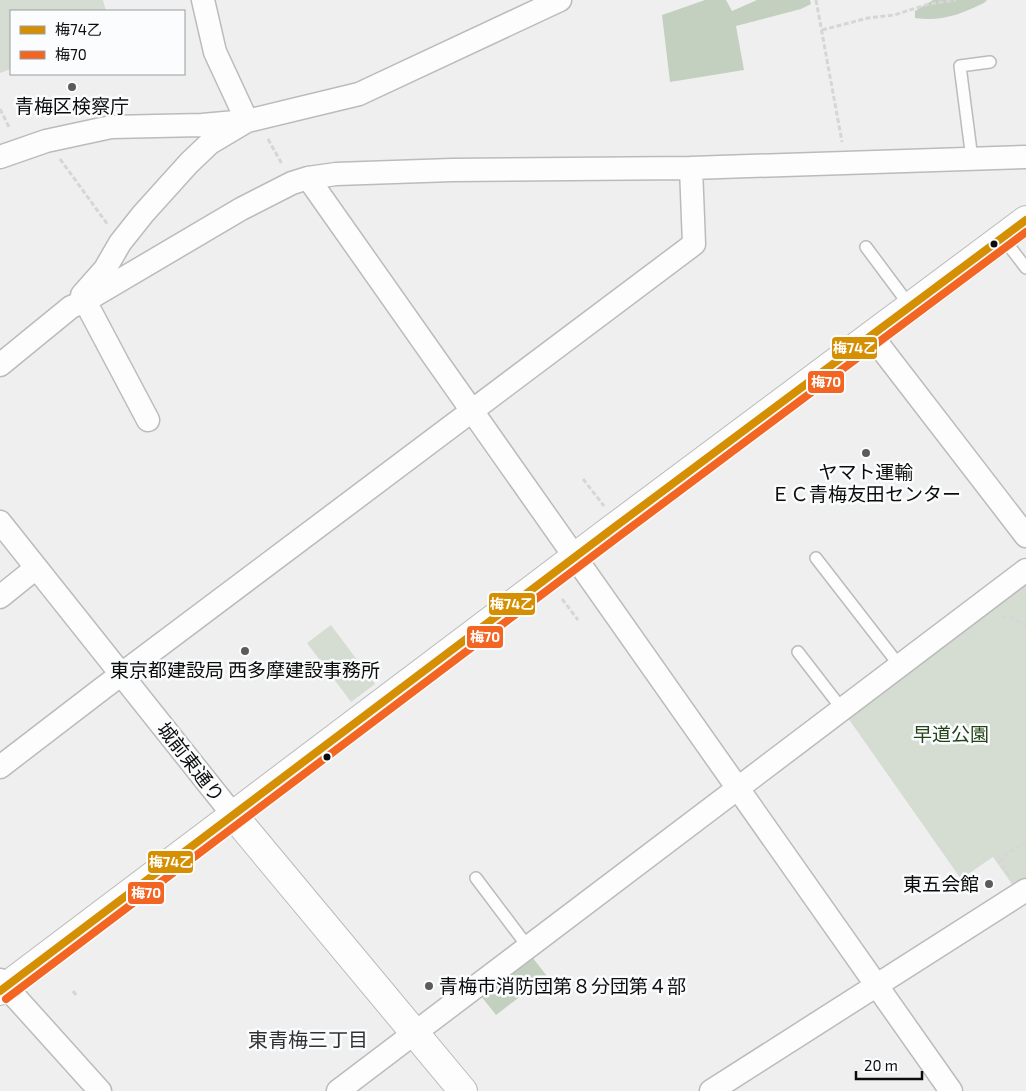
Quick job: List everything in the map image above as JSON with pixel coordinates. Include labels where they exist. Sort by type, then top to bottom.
[{"type":"main road","points":[[2,986],[234,816],[574,558],[1026,220]]},
{"type":"main road","name":"城前東通り","points":[[234,816],[463,1091]]},
{"type":"street","points":[[203,0],[216,52],[247,122]]},
{"type":"street","points":[[0,157],[46,141],[111,126],[202,125],[247,122],[359,94],[560,0]]},
{"type":"street","points":[[78,304],[105,269],[120,243],[143,214],[199,153],[210,143],[247,122]]},
{"type":"street","points":[[0,365],[78,304],[241,209],[300,181],[336,174],[692,168],[1026,157]]},
{"type":"street","points":[[0,767],[694,244],[692,168]]},
{"type":"street","points":[[300,181],[471,412],[951,1091]]},
{"type":"street","points":[[78,304],[148,420]]},
{"type":"street","points":[[871,335],[1026,536]]},
{"type":"street","name":"城前東通り","points":[[0,522],[234,816]]},
{"type":"street","points":[[0,596],[36,568]]},
{"type":"street","points":[[338,1091],[1026,570]]},
{"type":"street","points":[[712,1091],[1023,892]]},
{"type":"street","points":[[2,986],[100,1091]]},
{"type":"lane","points":[[972,159],[960,66],[990,62]]},
{"type":"lane","points":[[1003,238],[1026,268]]},
{"type":"lane","points":[[866,247],[910,306]]},
{"type":"lane","points":[[816,558],[899,665]]},
{"type":"lane","points":[[798,652],[842,709]]},
{"type":"lane","points":[[476,878],[528,947]]},
{"type":"path","points":[[816,0],[846,163]]},
{"type":"path","points":[[822,30],[868,18],[894,15],[929,4],[956,0]]},
{"type":"path","points":[[247,122],[262,129],[300,181]]},
{"type":"path","points":[[46,141],[120,243]]},
{"type":"path","points":[[583,479],[608,511]]},
{"type":"path","points":[[562,599],[578,620]]},
{"type":"path","points":[[1023,892],[1000,862],[1004,856],[1026,842]]},
{"type":"path","points":[[73,991],[76,995]]},
{"type":"green space","points":[[0,0],[103,0],[106,10],[10,10],[10,69],[0,73]]},
{"type":"green space","points":[[705,0],[726,0],[732,11],[757,0],[810,0],[811,4],[801,9],[736,26],[744,70],[670,82],[662,15]]},
{"type":"green space","points":[[933,0],[987,0],[959,14],[943,18],[915,18],[915,11]]},
{"type":"green space","name":"早道公園","points":[[1026,583],[1026,879],[1014,887],[993,857],[961,879],[848,718]]},
{"type":"green space","points":[[331,625],[375,684],[351,702],[307,643]]},
{"type":"green space","points":[[532,957],[547,976],[496,1015],[481,996]]},
{"type":"transit line","name":"梅74乙","points":[[0,991],[612,529],[1026,220]]},
{"type":"transit line","name":"梅70","points":[[6,999],[1026,232]]},
{"type":"place","name":"青梅区検察庁","points":[[72,87]]},
{"type":"place","name":"ヤマト運輸 ＥＣ青梅友田センター","points":[[866,453]]},
{"type":"place","name":"東京都建設局 西多摩建設事務所","points":[[245,651]]},
{"type":"place","name":"東五会館","points":[[989,884]]},
{"type":"place","name":"青梅市消防団第８分団第４部","points":[[429,986]]},
{"type":"district","name":"東青梅三丁目","points":[[308,1040]]}]
